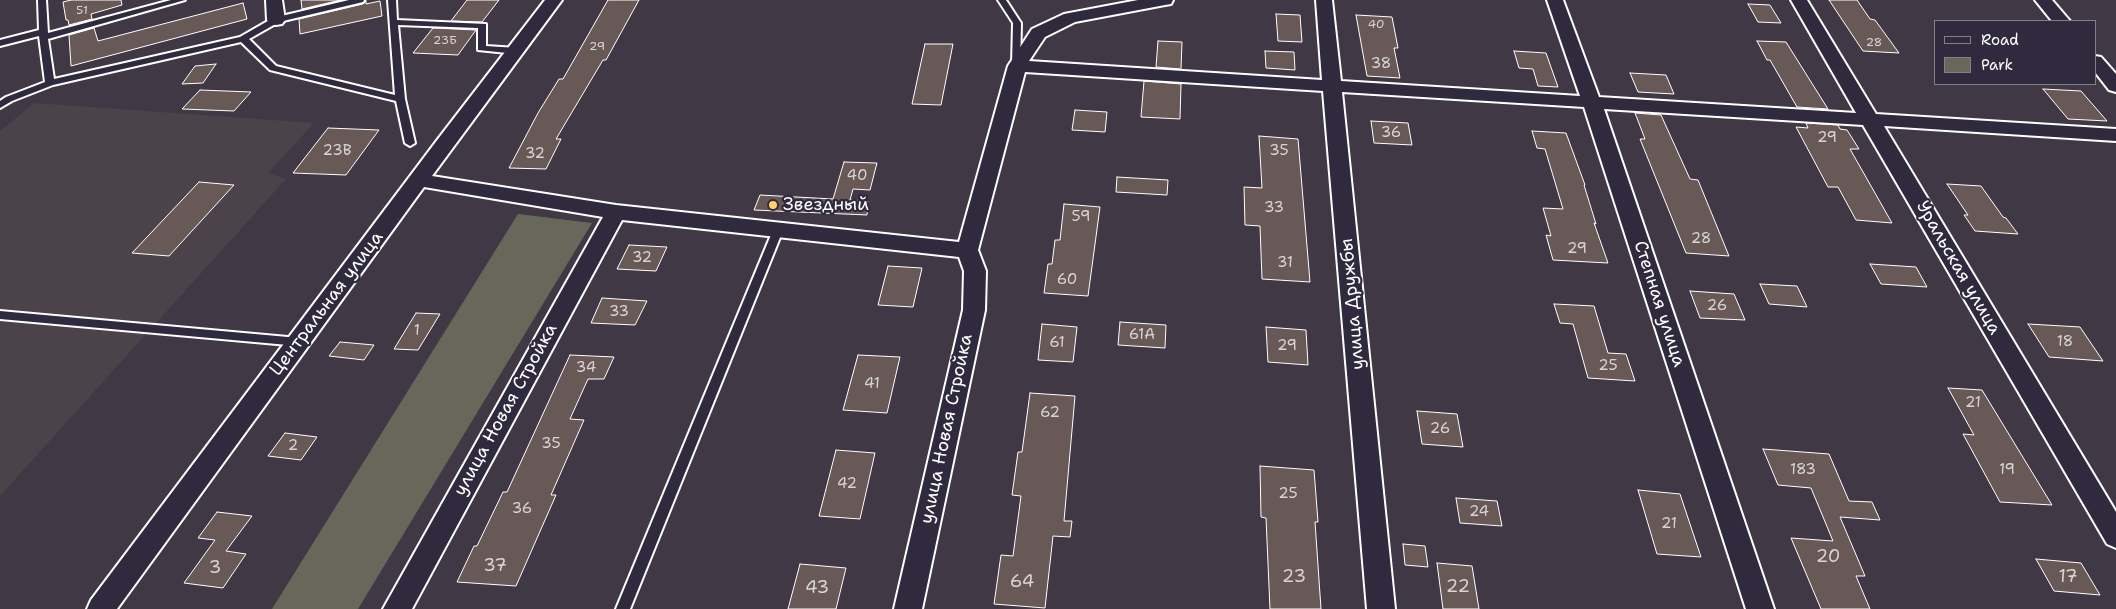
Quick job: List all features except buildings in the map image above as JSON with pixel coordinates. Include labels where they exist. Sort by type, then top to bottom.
[{"type":"street","points":[[274,0],[276,20]]},
{"type":"street","name":"Центральная улица","points":[[101,609],[420,180],[445,143],[554,0]]},
{"type":"street","points":[[420,180],[616,212],[967,250],[1017,66],[1038,33],[1070,18],[1165,0]]},
{"type":"street","name":"улица Дружбы","points":[[1324,0],[1381,609]]},
{"type":"street","name":"Степная улица","points":[[1555,0],[1592,102],[1760,609]]},
{"type":"street","name":"Уральская улица","points":[[1799,0],[2116,536]]},
{"type":"street","points":[[2043,0],[2060,20]]},
{"type":"street","points":[[2096,62],[2116,86]]},
{"type":"street","points":[[1017,66],[2116,135]]},
{"type":"street","name":"улица Новая Стройка","points":[[397,609],[616,212]]},
{"type":"street","name":"улица Новая Стройка","points":[[908,609],[974,310],[975,271],[967,250]]},
{"type":"lane","points":[[42,0],[50,83]]},
{"type":"lane","points":[[0,43],[182,0]]},
{"type":"lane","points":[[0,105],[5,98],[50,83],[243,39],[276,20],[360,0]]},
{"type":"lane","points":[[392,0],[400,99],[410,143]]},
{"type":"lane","points":[[1002,0],[1017,23],[1017,66]]},
{"type":"lane","points":[[393,22],[483,26],[481,48],[517,51]]},
{"type":"lane","points":[[243,39],[273,68],[400,99]]},
{"type":"lane","points":[[623,609],[778,230]]},
{"type":"lane","points":[[0,316],[299,342]]},
{"type":"shaded area","points":[[34,103],[314,123],[268,173],[286,179],[0,496],[0,131]]},
{"type":"green space","points":[[518,214],[592,223],[358,609],[272,609]]},
{"type":"place","name":"Звездный","points":[[773,205]]}]
